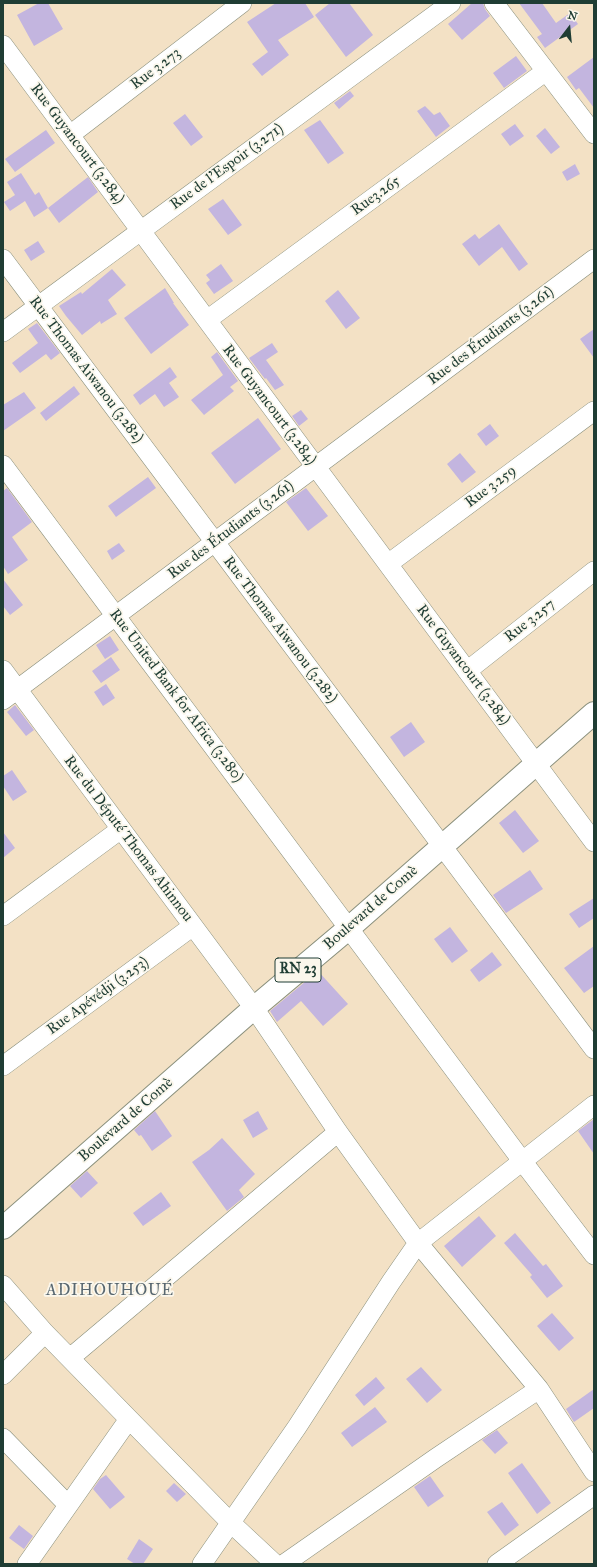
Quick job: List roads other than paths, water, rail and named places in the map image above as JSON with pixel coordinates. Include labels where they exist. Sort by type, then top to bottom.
[{"type":"main road","name":"Boulevard de Comè","points":[[3,1228],[594,713]]},
{"type":"street","name":"Rue 3.273","points":[[70,135],[242,3]]},
{"type":"street","name":"Rue de l'Espoir (3.271)","points":[[3,332],[451,3]]},
{"type":"street","points":[[494,3],[594,134]]},
{"type":"street","name":"Rue Guyancourt (3.284)","points":[[3,45],[536,764],[589,823],[594,842]]},
{"type":"street","name":"Rue3.265","points":[[207,320],[546,71]]},
{"type":"street","name":"Rue Thomas Aiwanou (3.282)","points":[[3,259],[594,1049]]},
{"type":"street","name":"Rue des Étudiants (3.261)","points":[[10,694],[594,259]]},
{"type":"street","name":"Rue 3.259","points":[[388,564],[594,411]]},
{"type":"street","name":"Rue United Bank for Africa (3.280)","points":[[3,465],[522,1162],[594,1255]]},
{"type":"street","name":"Rue 3.257","points":[[467,671],[594,571]]},
{"type":"street","name":"Rue du Député Thomas Ahinnou","points":[[3,670],[10,694],[121,829],[254,1008],[338,1132],[418,1243],[540,1389],[594,1472]]},
{"type":"street","points":[[3,916],[121,829]]},
{"type":"street","name":"Rue Apévédji (3.253)","points":[[3,1066],[193,926]]},
{"type":"street","points":[[202,1564],[298,1427],[418,1243],[594,1105]]},
{"type":"street","points":[[70,1358],[338,1132]]},
{"type":"street","points":[[3,1286],[45,1333],[231,1524],[275,1564]]},
{"type":"street","points":[[3,1375],[45,1333]]},
{"type":"street","points":[[284,1564],[436,1458],[540,1389]]},
{"type":"street","points":[[27,1564],[129,1419]]},
{"type":"street","points":[[3,1438],[68,1505]]},
{"type":"street","points":[[496,1564],[594,1495]]},
{"type":"district","name":"ADIHOUHOUÉ","points":[[110,1291]]}]
